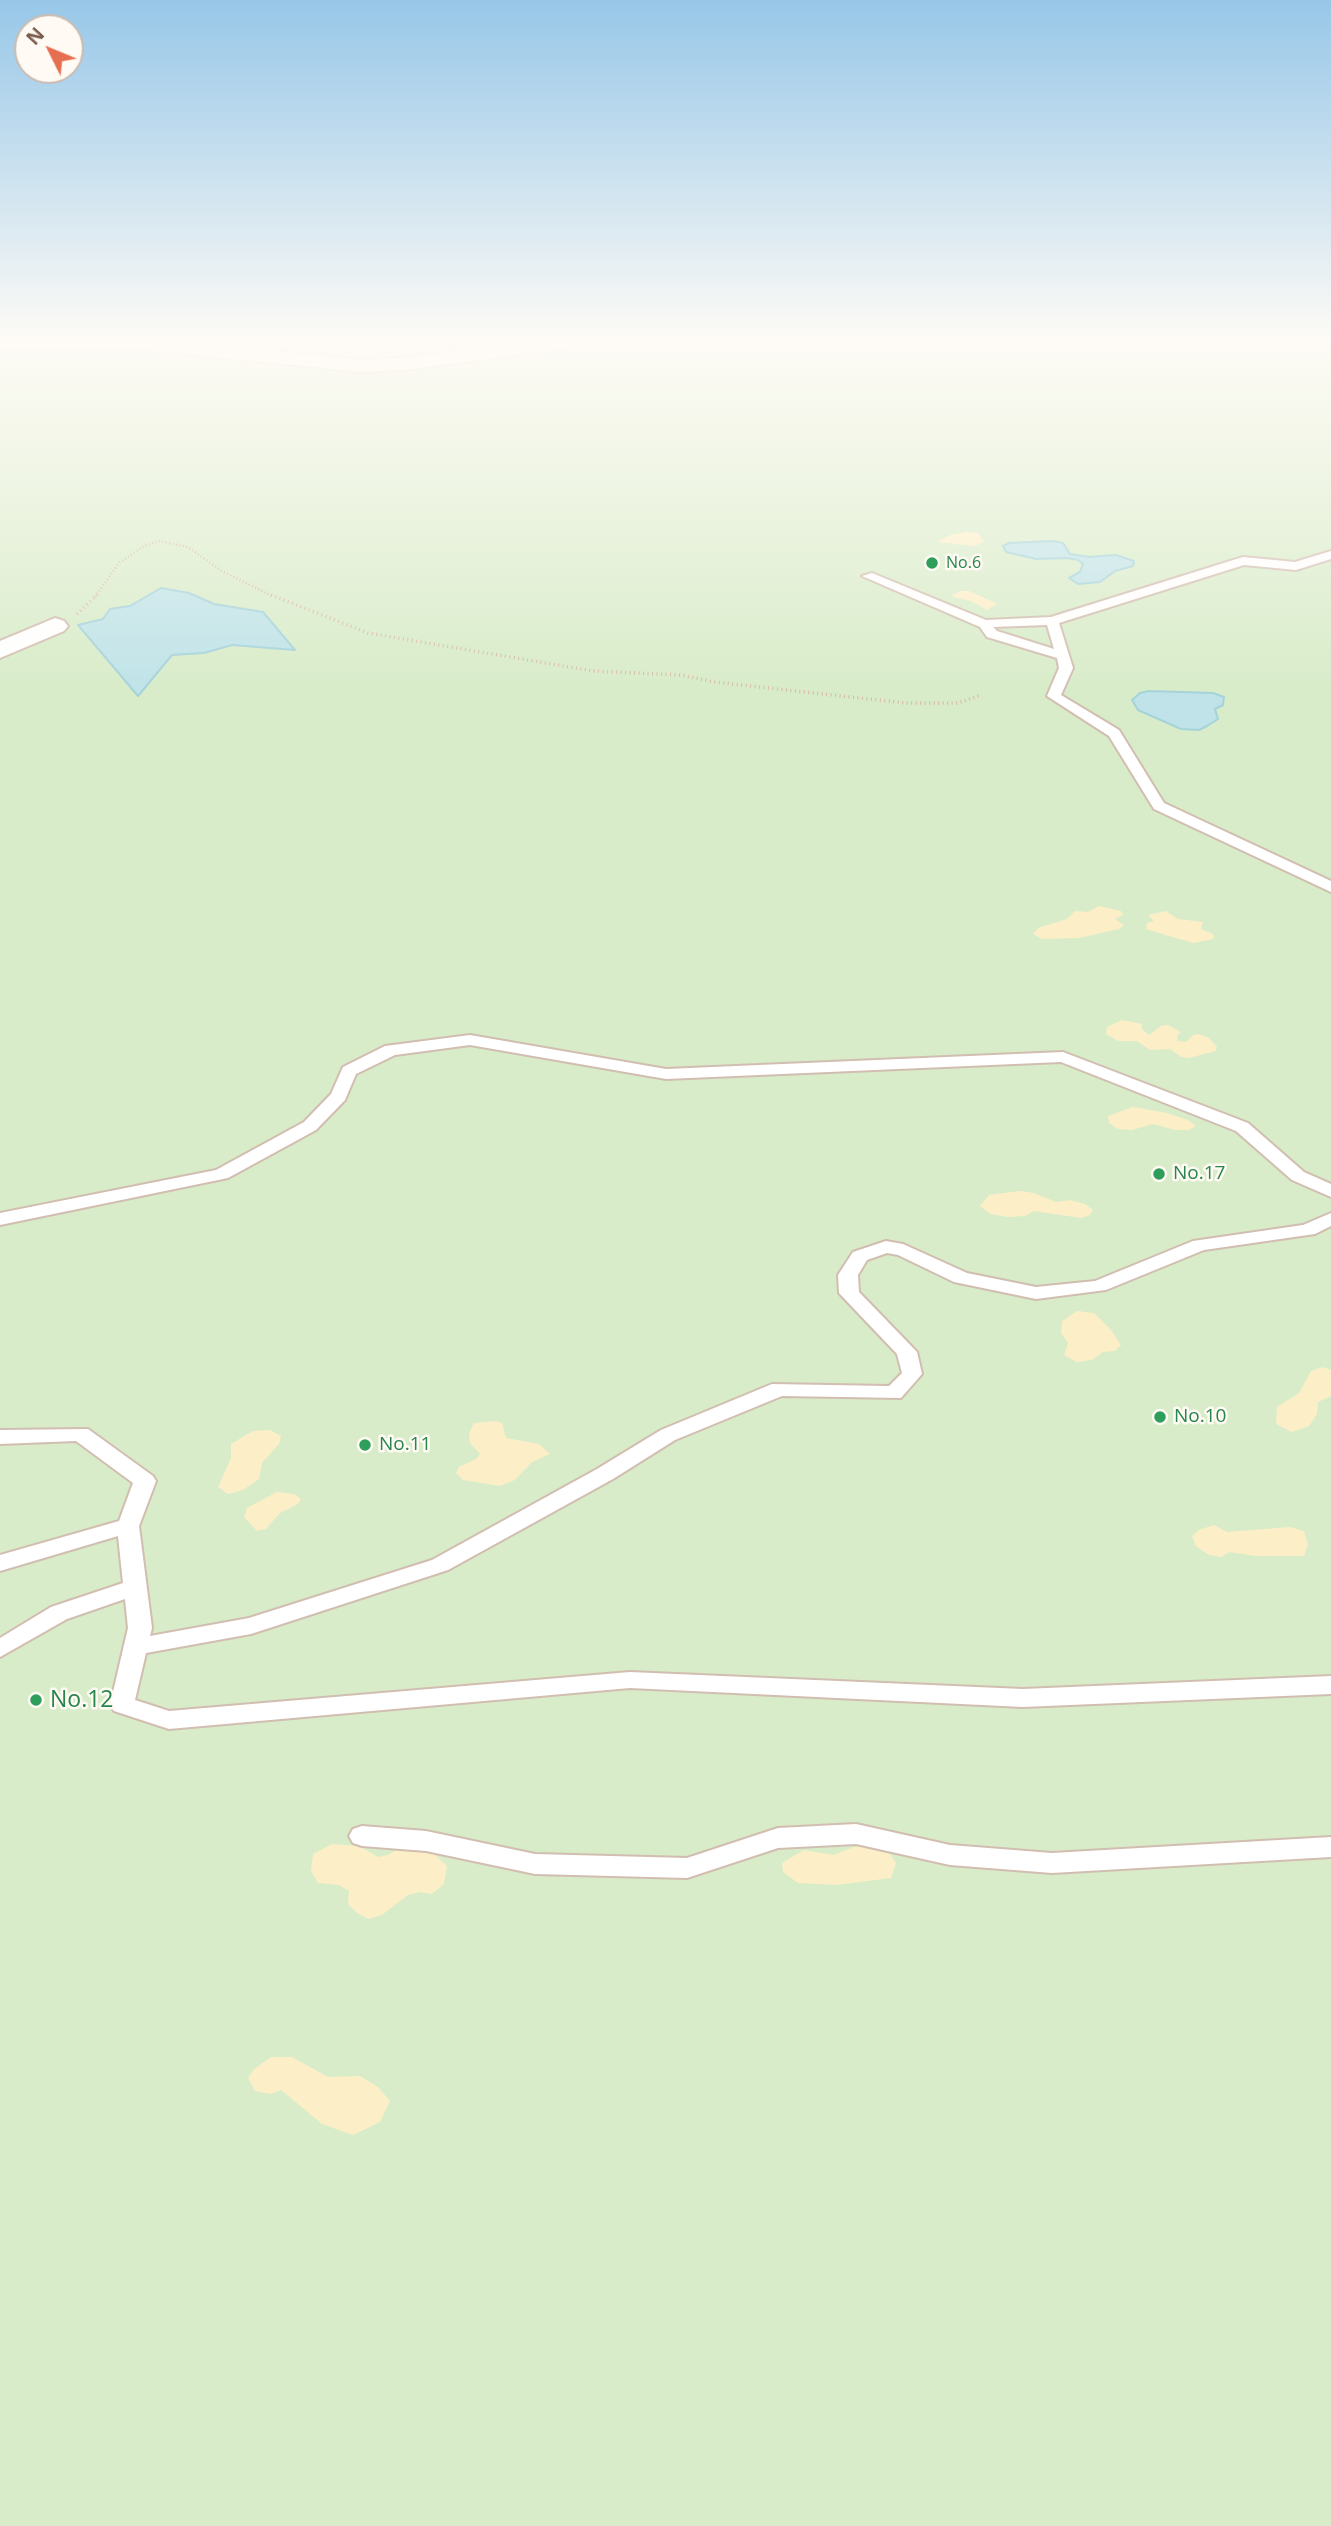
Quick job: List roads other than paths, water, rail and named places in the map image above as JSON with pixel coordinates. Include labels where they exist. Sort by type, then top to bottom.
[{"type":"street","points":[[0,650],[55,626]]},
{"type":"lane","points":[[868,576],[984,624],[1052,621],[1243,561],[1296,566],[1331,555]]},
{"type":"lane","points":[[1052,621],[1066,668],[1054,696],[1114,733],[1159,806],[1331,887]]},
{"type":"lane","points":[[984,624],[992,634],[1062,656]]},
{"type":"lane","points":[[0,1219],[222,1174],[310,1126],[339,1096],[349,1071],[391,1050],[470,1040],[666,1074],[1063,1057],[1242,1127],[1298,1176],[1331,1191]]},
{"type":"lane","points":[[136,1646],[251,1626],[440,1565],[605,1474],[668,1435],[779,1389],[894,1393],[912,1374],[907,1352],[849,1293],[848,1275],[860,1256],[886,1247],[904,1250],[961,1278],[1036,1293],[1099,1286],[1200,1245],[1308,1230],[1331,1219]]},
{"type":"lane","points":[[0,1437],[81,1434],[145,1481],[128,1526],[140,1628],[122,1705],[169,1720],[630,1680],[1023,1698],[1331,1685]]},
{"type":"lane","points":[[0,1563],[128,1526]]},
{"type":"lane","points":[[0,1649],[59,1613],[135,1587]]},
{"type":"lane","points":[[362,1836],[426,1841],[535,1864],[687,1868],[778,1838],[856,1835],[950,1855],[1052,1863],[1331,1847]]},
{"type":"water","points":[[1009,543],[1063,543],[1070,554],[1089,557],[1116,555],[1134,561],[1133,566],[1115,571],[1100,582],[1078,584],[1069,578],[1080,572],[1083,564],[1078,560],[1036,559],[1006,552],[1003,546]]},
{"type":"water","points":[[161,588],[189,593],[214,604],[263,612],[295,650],[232,645],[204,653],[172,655],[138,696],[78,625],[103,619],[110,609],[130,606]]},
{"type":"water","points":[[1140,693],[1213,693],[1224,697],[1223,705],[1215,709],[1218,719],[1207,726],[1199,730],[1181,729],[1138,710],[1132,700]]},
{"type":"place","name":"No.6","points":[[932,563]]},
{"type":"place","name":"No.17","points":[[1159,1174]]},
{"type":"place","name":"No.10","points":[[1160,1417]]},
{"type":"place","name":"No.11","points":[[365,1445]]},
{"type":"place","name":"No.12","points":[[36,1700]]}]
